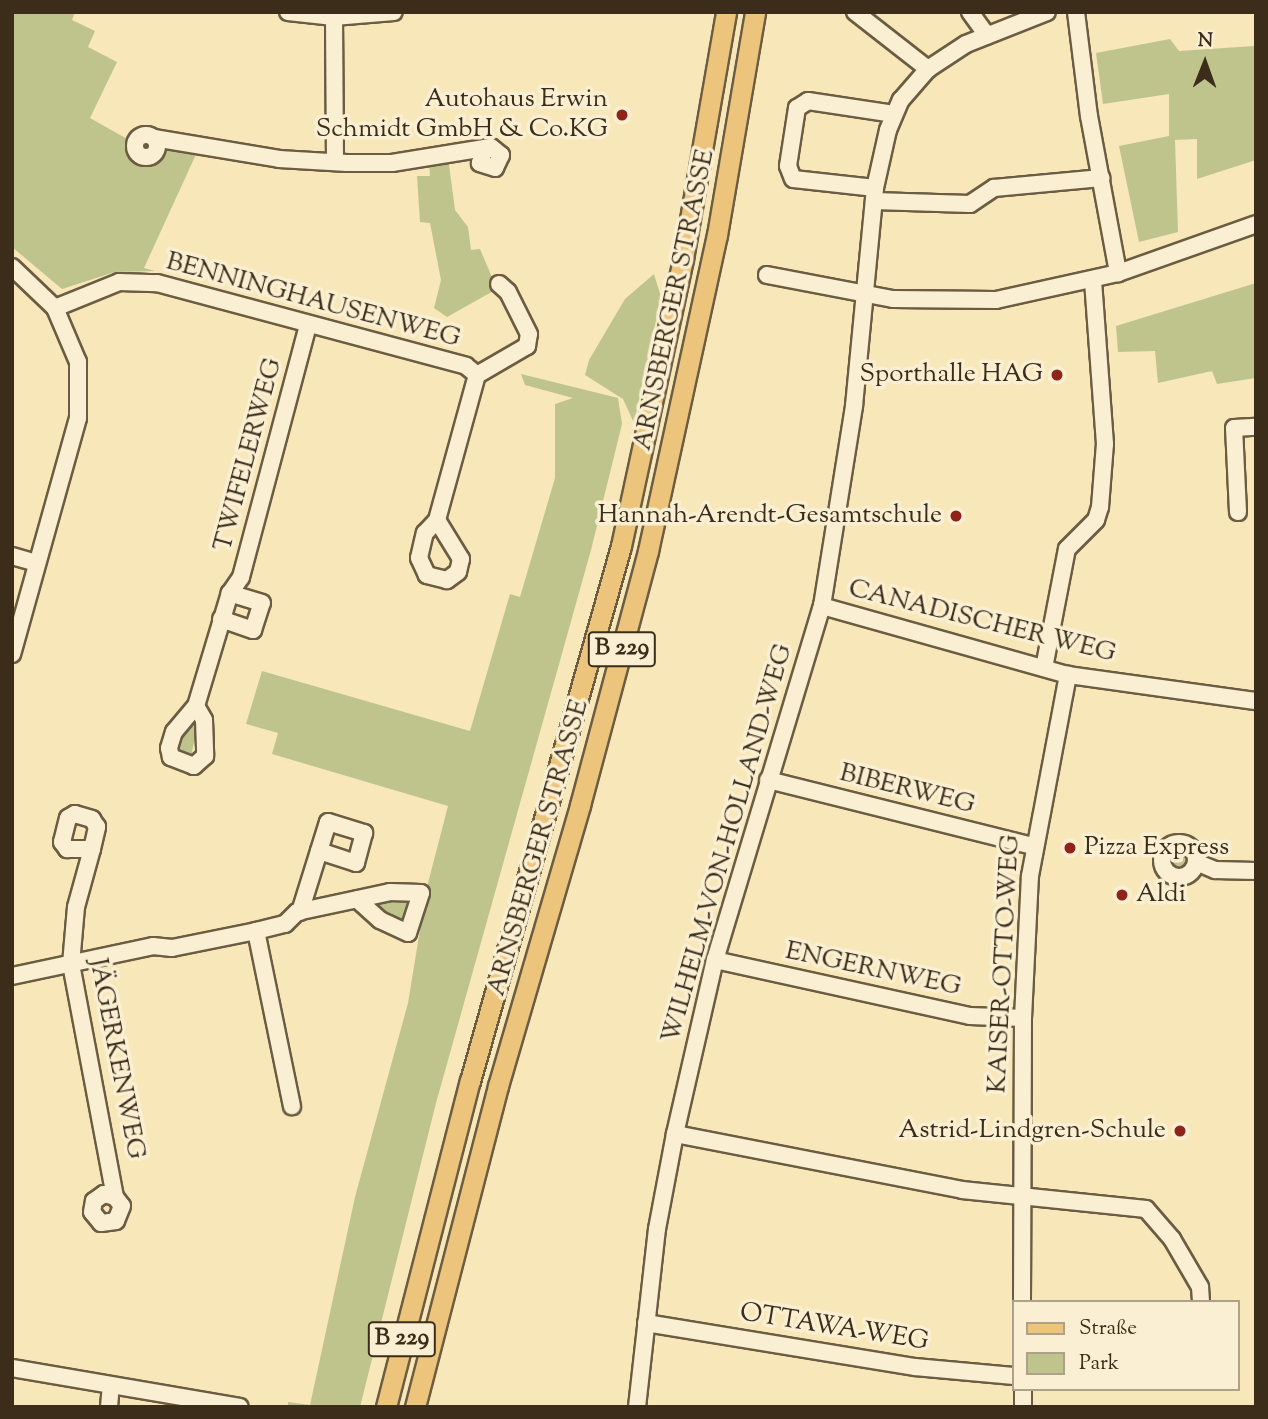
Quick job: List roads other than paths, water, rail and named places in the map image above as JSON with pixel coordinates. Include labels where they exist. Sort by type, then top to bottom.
[{"type":"main road","name":"ARNSBERGER STRASSE","points":[[386,1407],[470,1081],[621,546],[683,259],[726,12]]},
{"type":"main road","name":"ARNSBERGER STRASSE","points":[[415,1407],[494,1099],[580,805],[648,551],[718,235],[755,12]]},
{"type":"street","points":[[288,12],[334,17],[394,12]]},
{"type":"street","points":[[855,12],[928,69]]},
{"type":"street","points":[[970,12],[987,35]]},
{"type":"street","points":[[1047,12],[987,35],[928,69],[894,114],[808,101],[797,108],[790,175],[875,194],[970,204],[994,188],[1102,178]]},
{"type":"street","points":[[1076,12],[1118,273]]},
{"type":"street","points":[[334,17],[335,161]]},
{"type":"street","name":"WILHELM-VON-HOLLAND-WEG","points":[[637,1407],[657,1229],[675,1134],[715,960],[822,606],[853,419],[875,194],[894,114]]},
{"type":"street","points":[[153,138],[279,159],[392,163],[485,148]]},
{"type":"street","points":[[767,275],[918,302],[977,301],[1093,280],[1256,224]]},
{"type":"street","points":[[12,267],[55,308],[78,362],[78,418],[12,654]]},
{"type":"street","points":[[1044,668],[1067,549],[1096,520],[1101,498],[1105,444],[1093,280]]},
{"type":"street","name":"BENNINGHAUSENWEG","points":[[55,308],[119,282],[157,283],[308,326],[466,366],[477,375]]},
{"type":"street","name":"BENNINGHAUSENWEG","points":[[438,520],[477,375],[527,346],[529,334],[508,292],[499,284]]},
{"type":"street","name":"TWIFELERWEG","points":[[197,706],[221,620],[230,593],[241,577],[254,534],[308,326]]},
{"type":"street","points":[[1238,512],[1234,428],[1256,427]]},
{"type":"street","points":[[12,556],[37,563]]},
{"type":"street","name":"TWIFELERWEG","points":[[221,620],[253,630],[262,603],[230,593]]},
{"type":"street","name":"CANADISCHER WEG","points":[[822,606],[1068,675],[1256,701]]},
{"type":"street","name":"KAISER-OTTO-WEG","points":[[1022,1300],[1023,1018],[1033,846],[1068,675]]},
{"type":"street","name":"BIBERWEG","points":[[768,780],[1033,846]]},
{"type":"street","name":"JÄGERKENWEG","points":[[92,849],[76,907],[71,964],[115,1197]]},
{"type":"street","points":[[300,912],[319,851]]},
{"type":"street","points":[[1196,862],[1215,870],[1256,871]]},
{"type":"street","points":[[12,976],[256,931],[285,924],[300,912],[357,899]]},
{"type":"street","points":[[256,931],[292,1106]]},
{"type":"street","name":"ENGERNWEG","points":[[715,960],[970,1016],[1023,1018]]},
{"type":"street","points":[[675,1134],[892,1178],[1150,1211],[1166,1229],[1196,1281],[1201,1300]]},
{"type":"street","name":"OTTAWA-WEG","points":[[646,1323],[915,1367],[1012,1376]]},
{"type":"street","points":[[12,1368],[240,1407]]},
{"type":"street","points":[[109,1407],[111,1386]]},
{"type":"place","name":"Autohaus Erwin Schmidt GmbH & Co.KG","points":[[622,115]]},
{"type":"place","name":"Sporthalle HAG","points":[[1057,375]]},
{"type":"place","name":"Hannah-Arendt-Gesamtschule","points":[[956,516]]},
{"type":"place","name":"Pizza Express","points":[[1070,848]]},
{"type":"place","name":"Aldi","points":[[1122,895]]},
{"type":"place","name":"Astrid-Lindgren-Schule","points":[[1180,1131]]}]
